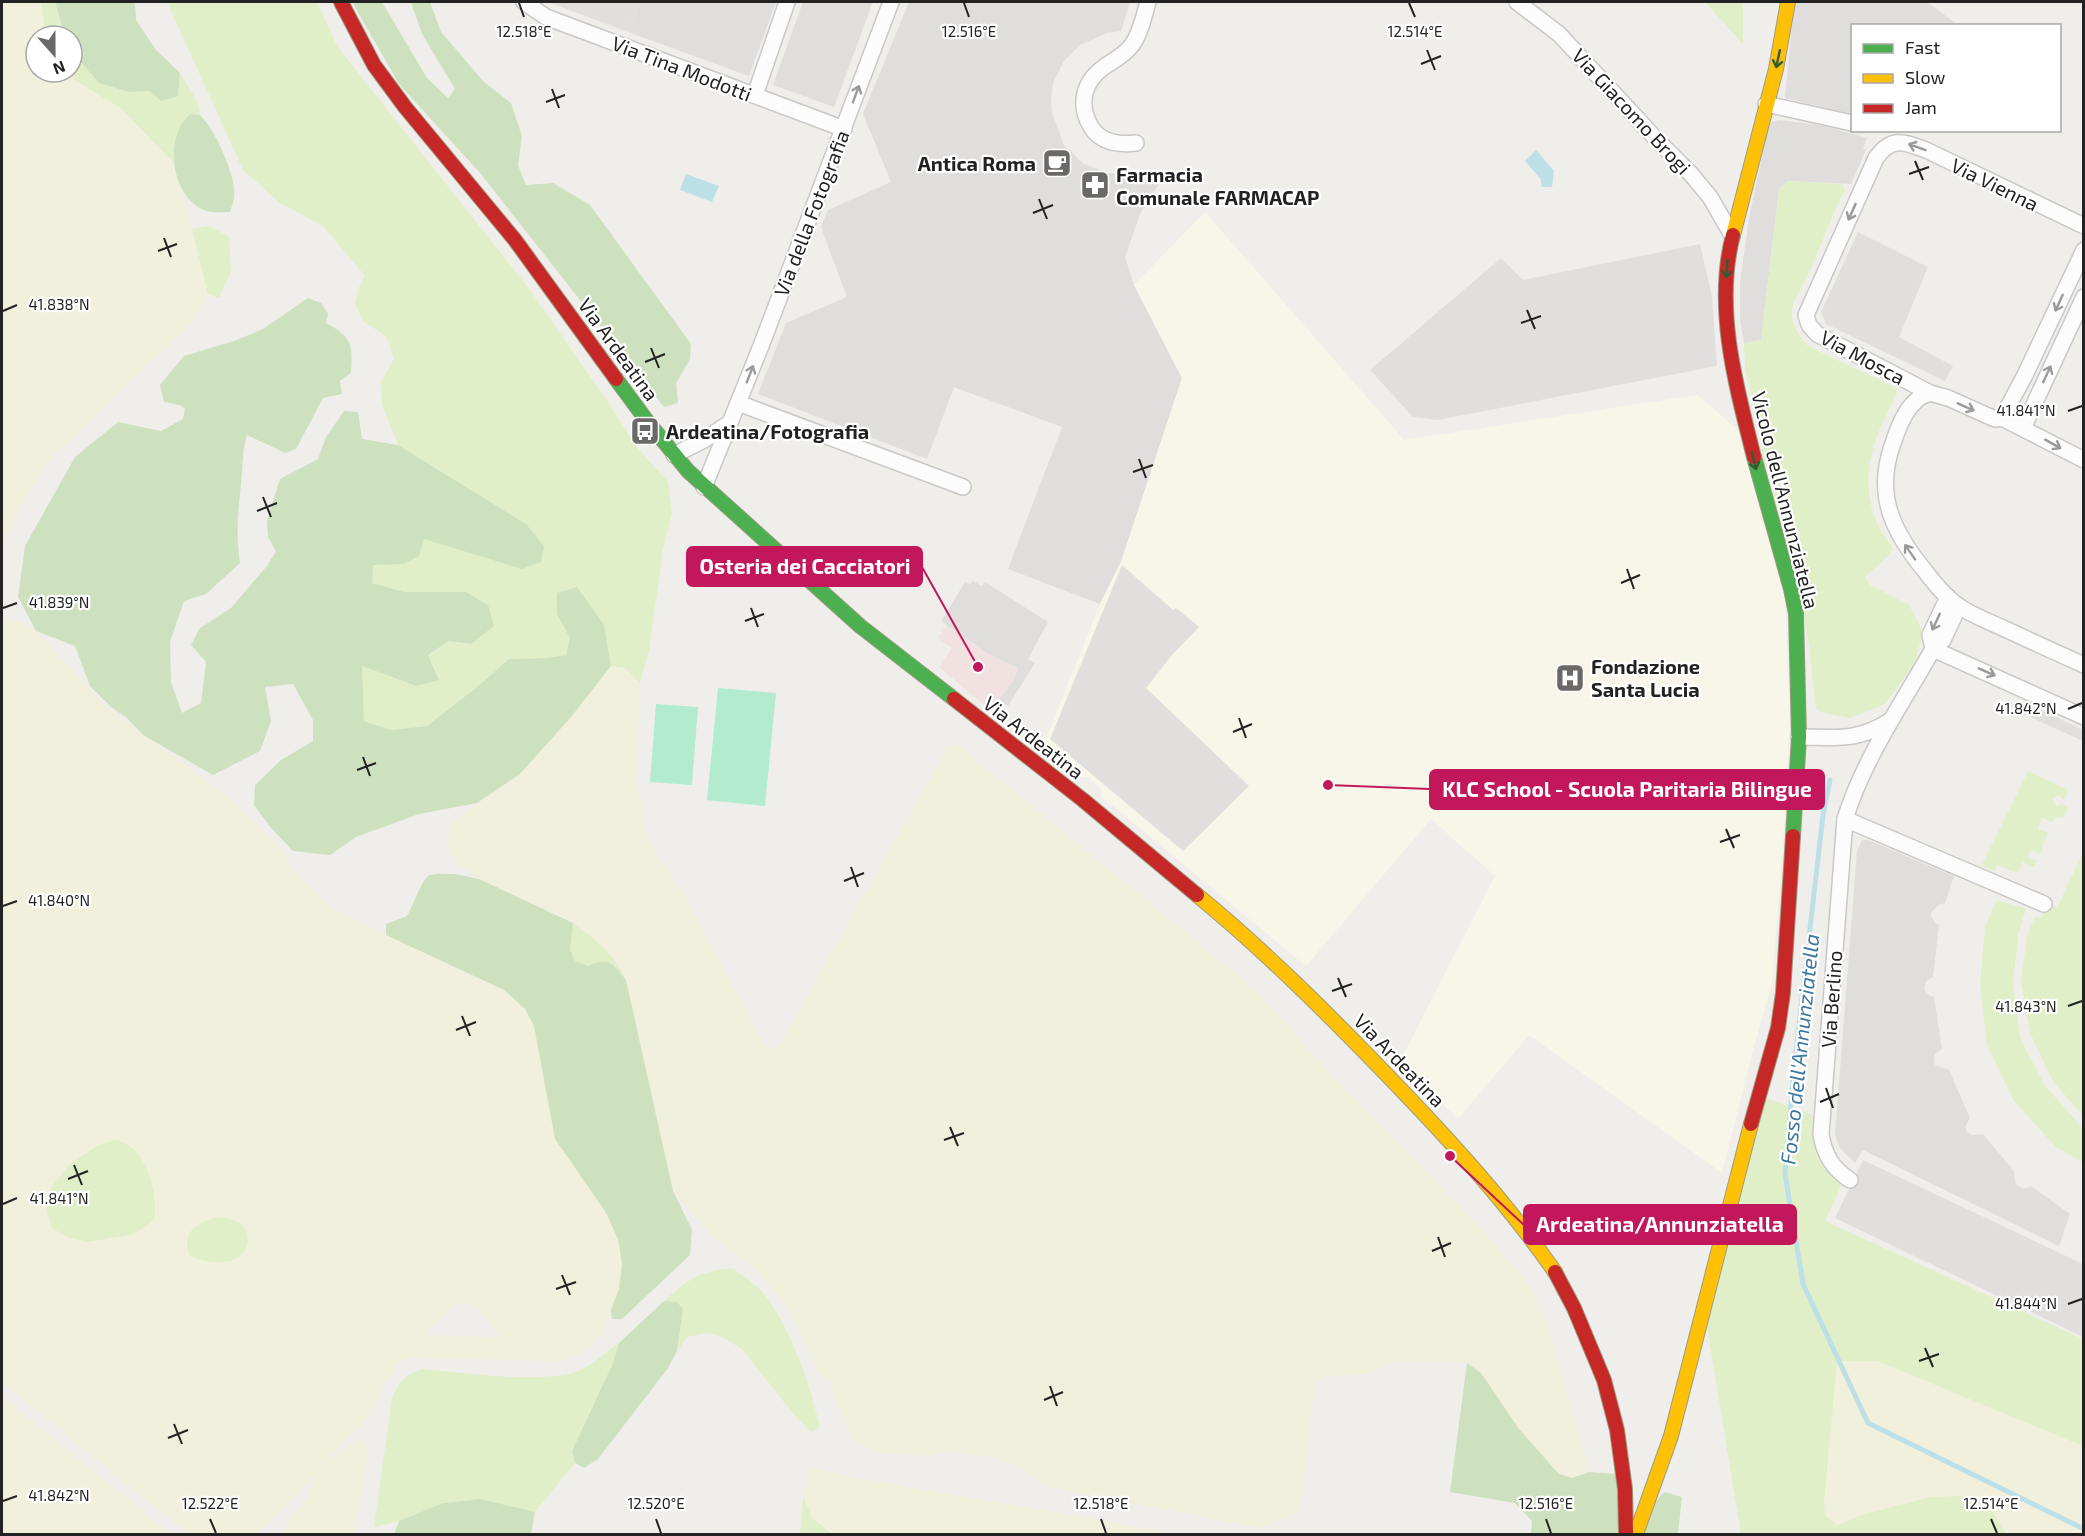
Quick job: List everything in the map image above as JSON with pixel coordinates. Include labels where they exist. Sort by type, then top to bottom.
[{"type":"main road","name":"Via Ardeatina","points":[[341,2],[374,64],[405,107],[515,240],[674,455],[704,487],[860,626],[1083,800],[1225,918],[1335,1021],[1441,1131],[1538,1248],[1558,1277],[1574,1308],[1604,1380],[1617,1430],[1625,1489],[1626,1534]]},
{"type":"main road","name":"Vicolo dell'Annunziatella","points":[[1635,1534],[1671,1436],[1740,1162],[1778,1028],[1785,971],[1799,736],[1796,614],[1741,405],[1728,336],[1725,306],[1727,262],[1732,235],[1780,49],[1788,2]]},
{"type":"street","name":"Via Tina Modotti","points":[[524,2],[546,17],[844,129]]},
{"type":"street","points":[[755,95],[787,2]]},
{"type":"street","name":"Via della Fotografia","points":[[704,487],[738,404],[891,2]]},
{"type":"street","points":[[1136,143],[1124,144],[1101,139],[1085,117],[1084,94],[1088,83],[1096,74],[1116,61],[1132,45],[1148,2]]},
{"type":"street","name":"Via Giacomo Brogi","points":[[1517,2],[1559,34],[1690,173],[1710,197],[1732,235]]},
{"type":"street","points":[[1766,104],[1851,123]]},
{"type":"street","name":"Via Vienna","points":[[1876,158],[1887,146],[1895,142],[1904,142],[1926,150],[2084,226]]},
{"type":"street","name":"Via Mosca","points":[[1876,158],[1806,315],[1809,325],[1817,334],[1930,393],[1948,398],[1995,419],[2002,418],[2084,460]]},
{"type":"street","points":[[2002,418],[2025,375],[2084,250]]},
{"type":"street","points":[[2023,428],[2084,297]]},
{"type":"street","points":[[1930,393],[1916,399],[1907,411],[1897,432],[1886,470],[1887,506],[1900,538],[1915,560],[1953,602],[2084,665]]},
{"type":"street","points":[[738,404],[963,487]]},
{"type":"street","points":[[674,455],[704,440],[728,424]]},
{"type":"street","points":[[1953,602],[1930,635],[1933,648],[2084,717]]},
{"type":"street","name":"Via Berlino","points":[[1850,1180],[1839,1173],[1829,1160],[1824,1151],[1821,1134],[1845,819],[1853,795],[1891,720],[1933,648]]},
{"type":"street","points":[[1799,736],[1862,735],[1891,720]]},
{"type":"street","points":[[1845,819],[2044,904]]},
{"type":"shaded area","points":[[551,2],[640,2],[628,32]]},
{"type":"shaded area","points":[[640,2],[776,2],[749,76],[628,32]]},
{"type":"shaded area","points":[[803,2],[873,2],[834,107],[773,85]]},
{"type":"shaded area","points":[[909,2],[1130,2],[1121,31],[1107,33],[1080,45],[1064,61],[1053,83],[1051,101],[1052,112],[1064,145],[1084,164],[1108,173],[1139,174],[1140,177],[1152,177],[1153,172],[1169,169],[1141,212],[1125,257],[1134,285],[1182,378],[1121,562],[1100,604],[1008,569],[1062,427],[954,387],[927,459],[758,394],[786,323],[847,297],[821,227],[828,210],[891,182],[863,114]]},
{"type":"shaded area","points":[[1794,2],[1927,2],[1957,24],[1851,24],[1851,114],[1785,98]]},
{"type":"shaded area","points":[[1780,120],[1825,126],[1867,138],[1863,148],[1866,150],[1851,184],[1787,181],[1779,189],[1761,340],[1744,343],[1740,320],[1740,282],[1749,218],[1768,129],[1771,122]]},
{"type":"shaded area","name":"Fondazione Santa Lucia","points":[[1205,212],[1404,440],[1697,395],[1743,434],[1785,593],[1790,727],[1772,983],[1722,1173],[1529,1035],[1458,1119],[1400,1061],[1495,876],[1431,819],[1306,966],[1101,796],[1101,789],[1088,777],[1079,777],[1042,748],[1100,604],[1121,562],[1182,378],[1134,285]]},
{"type":"shaded area","points":[[1858,232],[1928,267],[1899,337],[1953,366],[1945,381],[1826,324],[1821,312]]},
{"type":"shaded area","points":[[1700,244],[1712,296],[1717,366],[1438,420],[1413,417],[1370,370],[1501,258],[1523,280]]},
{"type":"shaded area","points":[[1122,565],[1173,610],[1176,608],[1199,627],[1172,655],[1146,688],[1249,786],[1183,851],[1050,739]]},
{"type":"shaded area","points":[[973,581],[982,586],[985,582],[1048,622],[1028,659],[1035,663],[1008,706],[999,699],[1014,680],[1009,664],[990,655],[941,621],[965,582],[970,584]]},
{"type":"shaded area","points":[[947,625],[990,655],[1018,668],[1014,680],[990,710],[939,667],[952,648],[938,638]]},
{"type":"shaded area","points":[[2035,707],[2083,730],[2083,741],[2021,713]]},
{"type":"shaded area","points":[[1862,840],[1868,840],[1954,876],[1945,903],[1938,905],[1930,914],[1935,923],[1939,925],[1933,977],[1926,981],[1924,990],[1934,997],[1942,1049],[1935,1054],[1935,1065],[1949,1070],[1970,1118],[1965,1127],[1967,1132],[1971,1135],[1983,1134],[2014,1171],[2016,1185],[2024,1189],[2031,1186],[2070,1214],[2059,1246],[1863,1150],[1855,1163],[1840,1148],[1835,1135],[1857,851]]},
{"type":"shaded area","points":[[1863,1160],[2083,1264],[2083,1337],[1835,1218]]},
{"type":"green space","points":[[2,2],[41,2],[44,24],[24,24],[24,84],[81,84],[122,109],[174,163],[208,294],[194,321],[43,466],[2,543]]},
{"type":"green space","points":[[41,2],[55,2],[61,24],[44,24]]},
{"type":"green space","points":[[55,2],[135,2],[136,20],[156,50],[180,73],[178,96],[161,101],[150,91],[129,92],[99,83],[84,66],[84,24],[61,24]]},
{"type":"green space","points":[[167,2],[317,2],[337,46],[530,290],[635,445],[668,482],[672,512],[663,549],[649,651],[640,683],[625,668],[611,666],[604,625],[557,614],[570,638],[566,655],[509,659],[427,726],[391,730],[364,721],[362,666],[415,686],[439,679],[428,656],[449,641],[471,644],[467,592],[404,592],[372,583],[373,565],[424,538],[447,545],[526,524],[398,445],[382,405],[381,382],[394,359],[386,336],[363,321],[355,304],[358,289],[365,276],[323,226],[280,203],[243,170]]},
{"type":"green space","points":[[352,2],[382,2],[427,78],[448,98],[455,89],[422,34],[411,2],[430,2],[441,32],[484,82],[511,103],[522,136],[518,165],[526,185],[553,183],[590,205],[691,344],[690,359],[676,383],[678,403],[664,407],[481,174],[399,84]]},
{"type":"green space","points":[[1705,2],[1743,2],[1743,44]]},
{"type":"green space","points":[[84,66],[99,83],[129,92],[150,91],[178,95],[180,73],[198,103],[200,115],[190,114],[175,142],[174,163],[122,109],[81,84],[84,84]]},
{"type":"green space","points":[[190,114],[200,115],[206,122],[229,166],[234,189],[230,212],[206,211],[195,205],[187,197],[176,174],[174,148],[176,136]]},
{"type":"green space","points":[[1787,181],[1842,184],[1845,190],[1795,301],[1792,318],[1796,330],[1808,346],[1894,387],[1897,394],[1876,440],[1869,471],[1871,504],[1876,521],[1893,549],[1865,577],[1870,585],[1909,605],[1923,632],[1915,663],[1885,704],[1850,718],[1824,713],[1817,710],[1815,704],[1809,646],[1797,574],[1775,508],[1771,479],[1764,461],[1756,413],[1745,369],[1744,343],[1761,340],[1779,190]]},
{"type":"green space","points":[[209,226],[229,237],[231,271],[219,298],[208,294],[192,229]]},
{"type":"green space","points":[[308,298],[321,303],[328,314],[326,323],[346,337],[349,342],[352,355],[351,373],[340,381],[342,394],[323,398],[296,449],[285,453],[247,435],[243,454],[238,518],[240,563],[206,594],[184,601],[170,642],[171,682],[182,713],[201,703],[206,662],[191,645],[200,628],[231,608],[267,566],[276,551],[268,537],[267,521],[280,479],[318,459],[326,437],[344,411],[358,412],[362,439],[398,445],[526,524],[544,546],[541,562],[522,569],[424,539],[419,556],[403,564],[373,565],[372,583],[404,592],[466,592],[488,605],[494,626],[471,644],[449,641],[428,655],[439,680],[416,686],[362,666],[364,721],[391,730],[427,726],[509,659],[566,655],[570,638],[557,614],[557,593],[577,587],[604,625],[611,666],[571,717],[520,774],[477,803],[419,814],[356,837],[330,855],[293,851],[271,828],[254,805],[255,785],[281,760],[313,741],[313,720],[293,684],[265,687],[271,721],[260,751],[213,775],[143,735],[127,718],[111,707],[90,686],[75,646],[36,631],[18,597],[25,546],[75,457],[118,422],[161,431],[183,419],[185,409],[180,405],[164,402],[160,385],[184,356],[234,341],[263,329]]},
{"type":"green space","points":[[9,620],[22,622],[36,631],[108,709],[228,796],[279,847],[301,880],[334,910],[504,990],[525,1009],[534,1026],[555,1139],[605,1211],[618,1239],[622,1264],[619,1289],[602,1334],[593,1345],[577,1355],[561,1361],[414,1358],[399,1363],[383,1387],[371,1414],[320,1468],[343,1449],[360,1441],[369,1448],[354,1534],[280,1534],[310,1493],[314,1475],[257,1534],[188,1534],[2,1382],[2,1075],[5,1061],[2,1031],[2,625]],"holes":[[[467,1303],[478,1310],[500,1337],[424,1335],[454,1304]]]},
{"type":"green space","points":[[611,666],[625,668],[640,683],[636,786],[644,814],[647,839],[686,898],[768,1050],[779,1046],[947,748],[958,745],[1260,994],[1315,1057],[1484,1232],[1532,1289],[1546,1321],[1589,1472],[1572,1478],[1559,1474],[1519,1429],[1481,1373],[1467,1363],[1446,1361],[1391,1363],[1370,1373],[1323,1377],[1314,1387],[1300,1511],[1260,1528],[1049,1487],[1015,1465],[992,1457],[948,1451],[928,1456],[872,1452],[853,1440],[829,1383],[819,1374],[787,1307],[753,1266],[713,1237],[673,1191],[626,980],[616,960],[602,945],[573,923],[479,879],[456,863],[448,847],[449,824],[520,774],[571,717]]},
{"type":"green space","points":[[718,688],[776,693],[765,806],[707,800]]},
{"type":"green space","points":[[656,704],[698,707],[692,785],[650,782]]},
{"type":"green space","points":[[2028,771],[2068,790],[2064,800],[2058,795],[2052,799],[2056,806],[2063,803],[2068,808],[2063,818],[2056,817],[2053,822],[2042,818],[2038,829],[2048,833],[2039,855],[2032,850],[2028,854],[2030,859],[2037,860],[2034,867],[2023,862],[2018,873],[1997,865],[1995,871],[1982,865]]},
{"type":"green space","points":[[2083,852],[2083,1116],[2052,1080],[2030,1033],[2021,982],[2027,936],[2035,916],[2041,918],[2046,905],[2057,908]]},
{"type":"green space","points":[[436,874],[455,874],[479,879],[573,923],[570,949],[575,961],[588,966],[601,962],[610,963],[626,980],[673,1191],[692,1230],[690,1255],[622,1319],[612,1319],[611,1310],[619,1289],[622,1264],[618,1239],[605,1211],[555,1139],[534,1026],[525,1009],[504,990],[386,935],[386,924],[407,916],[427,877]]},
{"type":"green space","points":[[1997,900],[2026,909],[2018,935],[2013,983],[2020,1038],[2045,1086],[2083,1128],[2082,1162],[2055,1146],[2014,1101],[1987,1045],[1980,984],[1985,926]]},
{"type":"green space","points":[[573,923],[610,954],[626,980],[610,963],[601,962],[588,966],[575,961],[570,949]]},
{"type":"green space","points":[[1765,1098],[1812,1114],[1818,1158],[1841,1186],[1825,1221],[2083,1339],[2083,1446],[1877,1361],[1837,1361],[1824,1502],[1825,1515],[1837,1525],[1861,1515],[1931,1497],[1963,1496],[1990,1508],[2006,1534],[1741,1534],[1707,1327]]},
{"type":"green space","points":[[115,1140],[128,1145],[135,1151],[146,1168],[155,1201],[154,1220],[135,1234],[87,1242],[67,1237],[52,1228],[47,1211],[50,1189],[69,1165],[98,1145]]},
{"type":"green space","points":[[219,1217],[234,1220],[243,1226],[248,1237],[243,1253],[233,1260],[222,1262],[205,1261],[190,1256],[187,1240],[189,1234],[198,1225]]},
{"type":"green space","points":[[733,1268],[765,1295],[784,1325],[805,1375],[820,1427],[811,1432],[795,1416],[742,1349],[722,1337],[707,1333],[687,1337],[677,1351],[683,1309],[677,1302],[664,1301],[695,1277]]},
{"type":"green space","points":[[664,1301],[677,1302],[683,1309],[677,1351],[668,1368],[598,1459],[584,1468],[575,1463],[572,1451],[613,1363],[619,1343]]},
{"type":"green space","points":[[619,1343],[613,1363],[572,1451],[575,1463],[535,1512],[481,1499],[443,1503],[399,1521],[374,1527],[392,1398],[400,1383],[407,1377],[422,1369],[504,1376],[549,1377],[582,1369]]},
{"type":"green space","points":[[1836,1361],[1877,1361],[2083,1446],[2083,1534],[2006,1534],[1990,1508],[1861,1515],[1837,1525],[1825,1514],[1824,1502]]},
{"type":"green space","points":[[1467,1363],[1481,1373],[1519,1429],[1559,1474],[1572,1478],[1589,1472],[1616,1474],[1621,1534],[1531,1534],[1532,1521],[1515,1503],[1450,1492]]},
{"type":"green space","points":[[2,1396],[170,1534],[2,1534]]},
{"type":"green space","points":[[811,1468],[1179,1534],[832,1534],[812,1518],[803,1496]]},
{"type":"green space","points":[[1664,1492],[1682,1497],[1678,1534],[1629,1534]]},
{"type":"green space","points":[[803,1496],[812,1518],[832,1534],[800,1534]]},
{"type":"green space","points":[[481,1499],[535,1512],[531,1534],[394,1534],[399,1521],[443,1503]]},
{"type":"water","points":[[1536,150],[1554,171],[1552,187],[1542,187],[1540,178],[1525,161]]},
{"type":"water","points":[[686,174],[719,186],[712,202],[680,190]]},
{"type":"waterway","name":"Fosso dell'Annunziatella","points":[[1830,780],[1823,815],[1794,1068],[1785,1174],[1803,1284],[1868,1423],[2084,1529]]},
{"type":"traffic: fast","points":[[616,379],[688,471],[860,626],[954,699]]},
{"type":"traffic: fast","points":[[1754,457],[1796,614],[1799,737],[1793,836]]},
{"type":"traffic: slow","points":[[1733,235],[1776,69],[1788,2]]},
{"type":"traffic: slow","points":[[1197,895],[1294,982],[1408,1097],[1495,1194],[1555,1272]]},
{"type":"traffic: slow","points":[[1636,1534],[1671,1436],[1751,1124]]},
{"type":"traffic: jam","points":[[341,2],[374,65],[405,107],[515,240],[616,379]]},
{"type":"traffic: jam","points":[[1733,235],[1726,290],[1727,319],[1734,375],[1754,457]]},
{"type":"traffic: jam","points":[[954,699],[1083,800],[1197,895]]},
{"type":"traffic: jam","points":[[1751,1124],[1778,1028],[1783,993],[1793,836]]},
{"type":"traffic: jam","points":[[1555,1272],[1574,1308],[1604,1380],[1617,1430],[1625,1489],[1626,1534]]},
{"type":"place","name":"Antica Roma","points":[[1057,163]]},
{"type":"place","name":"Farmacia Comunale FARMACAP","points":[[1095,185]]},
{"type":"place","name":"Ardeatina/Fotografia","points":[[645,431]]},
{"type":"place","name":"Osteria dei Cacciatori","points":[[978,667]]},
{"type":"place","name":"Fondazione Santa Lucia","points":[[1570,678]]},
{"type":"place","name":"KLC School - Scuola Paritaria Bilingue","points":[[1328,785]]},
{"type":"place","name":"Ardeatina/Annunziatella","points":[[1450,1156]]}]
